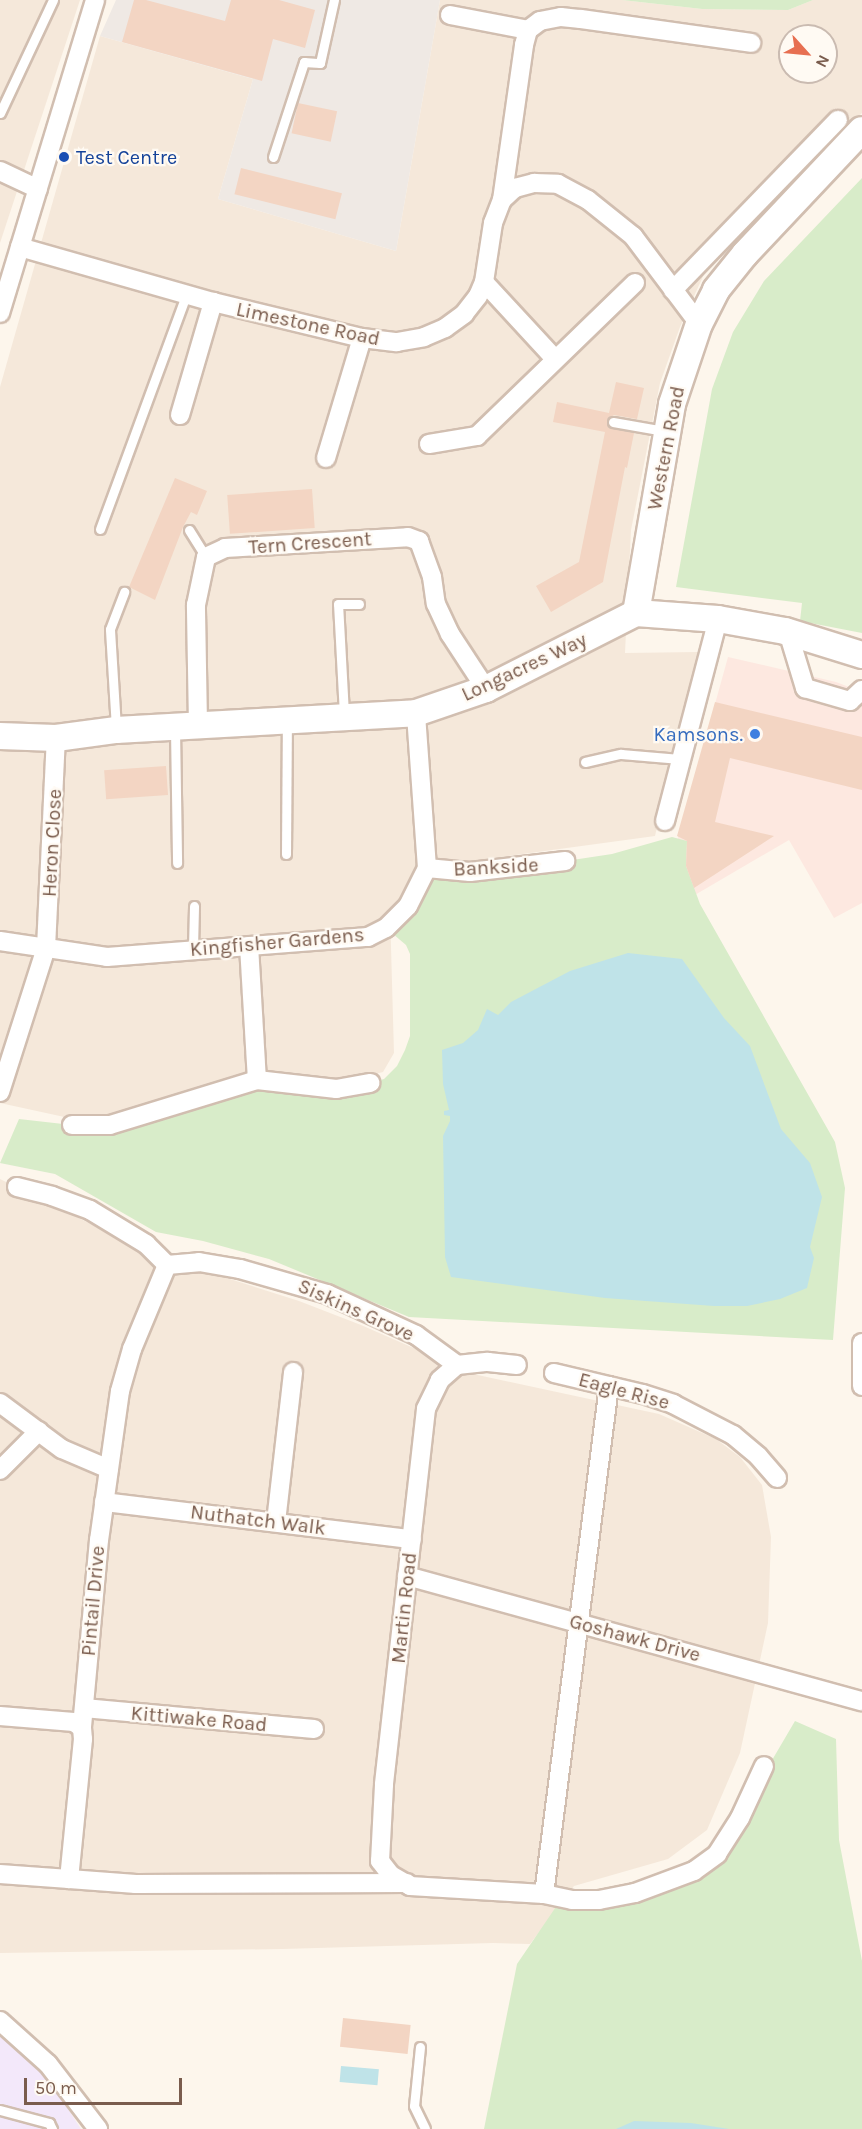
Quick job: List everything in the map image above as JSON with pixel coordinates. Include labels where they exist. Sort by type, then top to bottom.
[{"type":"main road","name":"Western Road","points":[[636,613],[672,404],[699,324],[716,290],[746,254],[862,130]]},
{"type":"main road","points":[[636,613],[718,619],[788,632],[862,655]]},
{"type":"main road","name":"Longacres Way","points":[[0,736],[56,738],[116,730],[186,725],[416,713],[486,689],[636,613]]},
{"type":"street","points":[[0,313],[95,0]]},
{"type":"street","points":[[450,15],[528,30],[540,21],[561,17],[751,43]]},
{"type":"street","name":"Limestone Road","points":[[20,247],[186,295],[362,338],[397,342],[424,337],[445,328],[464,314],[478,296],[484,282],[493,224],[502,200],[528,30]]},
{"type":"street","points":[[673,290],[838,120]]},
{"type":"street","points":[[0,171],[38,189]]},
{"type":"street","points":[[502,200],[515,188],[534,183],[558,184],[588,200],[633,236],[699,324]]},
{"type":"street","points":[[484,282],[555,359]]},
{"type":"street","points":[[429,444],[477,436],[635,282]]},
{"type":"street","points":[[180,415],[213,302]]},
{"type":"street","points":[[326,458],[362,338]]},
{"type":"street","name":"Tern Crescent","points":[[206,557],[225,548],[398,537],[408,537],[419,541],[432,577],[436,604],[450,634],[486,689]]},
{"type":"street","points":[[186,725],[196,605],[206,557]]},
{"type":"street","points":[[665,821],[718,619]]},
{"type":"street","points":[[788,632],[805,688],[850,701],[862,690]]},
{"type":"street","points":[[416,713],[427,868]]},
{"type":"street","name":"Heron Close","points":[[0,1092],[46,948],[56,738]]},
{"type":"street","name":"Bankside","points":[[427,868],[470,872],[565,861]]},
{"type":"street","name":"Kingfisher Gardens","points":[[46,948],[107,957],[193,948],[368,937],[386,928],[408,906],[427,868]]},
{"type":"street","points":[[0,941],[46,948]]},
{"type":"street","points":[[249,946],[257,1080]]},
{"type":"street","points":[[72,1125],[110,1125],[257,1080],[336,1089],[370,1083]]},
{"type":"street","points":[[17,1187],[52,1196],[90,1210],[146,1244],[167,1265]]},
{"type":"street","name":"Siskins Grove","points":[[167,1265],[199,1262],[240,1269],[327,1294],[416,1335],[457,1365]]},
{"type":"street","name":"Pintail Drive","points":[[69,1879],[104,1502],[120,1391],[129,1359],[167,1265]]},
{"type":"street","points":[[862,1343],[862,1386]]},
{"type":"street","points":[[457,1365],[488,1362],[517,1365]]},
{"type":"street","name":"Martin Road","points":[[407,1883],[392,1875],[380,1862],[384,1785],[426,1409],[440,1380],[457,1365]]},
{"type":"street","points":[[276,1522],[293,1372]]},
{"type":"street","name":"Eagle Rise","points":[[554,1373],[673,1404],[703,1418],[733,1435],[758,1456],[777,1478]]},
{"type":"street","points":[[544,1894],[609,1386]]},
{"type":"street","points":[[0,1403],[62,1449],[109,1469]]},
{"type":"street","points":[[0,1470],[39,1431]]},
{"type":"street","name":"Nuthatch Walk","points":[[104,1502],[412,1539]]},
{"type":"street","name":"Goshawk Drive","points":[[407,1576],[862,1701]]},
{"type":"street","name":"Kittiwake Road","points":[[84,1708],[314,1729]]},
{"type":"street","points":[[0,1716],[74,1722],[82,1728]]},
{"type":"street","points":[[0,1874],[136,1884],[407,1883],[544,1894],[572,1900],[599,1900],[635,1893],[694,1871],[717,1854],[740,1818],[764,1766]]},
{"type":"street","points":[[0,2021],[48,2064],[98,2129]]},
{"type":"lane","points":[[0,112],[53,0]]},
{"type":"lane","points":[[273,157],[304,62],[320,63],[333,0]]},
{"type":"lane","points":[[100,529],[186,295]]},
{"type":"lane","points":[[613,422],[667,431]]},
{"type":"lane","points":[[189,530],[206,557]]},
{"type":"lane","points":[[116,730],[110,629],[124,592]]},
{"type":"lane","points":[[344,717],[338,604],[359,604]]},
{"type":"lane","points":[[286,854],[287,720]]},
{"type":"lane","points":[[177,863],[186,725]]},
{"type":"lane","points":[[585,762],[621,754],[680,759]]},
{"type":"lane","points":[[193,948],[194,906]]},
{"type":"lane","points":[[420,2047],[414,2106],[425,2129]]},
{"type":"lane","points":[[0,2110],[49,2123],[52,2129]]},
{"type":"shaded area","points":[[0,0],[80,0],[0,243]]},
{"type":"shaded area","points":[[116,0],[440,0],[396,251],[218,199],[253,79],[100,36]]},
{"type":"shaded area","points":[[440,0],[622,0],[702,9],[788,10],[813,0],[862,0],[862,113],[710,261],[680,327],[660,383],[631,530],[625,653],[698,652],[655,836],[442,865],[390,911],[394,1053],[383,1072],[331,1085],[113,1119],[69,1118],[0,1103],[0,387],[100,36],[253,79],[218,199],[396,251]]},
{"type":"shaded area","points":[[728,657],[836,682],[862,692],[862,903],[834,918],[789,840],[688,899],[676,845]]},
{"type":"shaded area","points":[[0,1179],[101,1229],[152,1261],[230,1279],[299,1301],[361,1325],[473,1374],[659,1414],[716,1439],[740,1457],[762,1485],[771,1537],[768,1623],[740,1753],[707,1830],[668,1859],[574,1886],[530,1944],[0,1953]]},
{"type":"shaded area","points":[[0,2032],[8,2035],[50,2081],[81,2129],[0,2129]]},
{"type":"green space","points":[[622,0],[813,0],[788,10],[702,9]]},
{"type":"green space","points":[[862,178],[862,633],[800,621],[802,603],[676,587],[712,389],[733,332],[764,281]]},
{"type":"green space","points":[[672,837],[687,841],[686,866],[700,904],[835,1142],[845,1188],[833,1340],[409,1317],[269,1259],[203,1241],[156,1232],[55,1174],[0,1163],[19,1119],[72,1125],[110,1125],[257,1080],[370,1083],[384,1079],[397,1066],[410,1036],[410,954],[406,945],[386,928],[427,868],[526,867],[612,854]]},
{"type":"green space","points":[[795,1721],[836,1739],[839,1840],[862,1961],[862,2129],[484,2129],[517,1964],[562,1898],[599,1900],[717,1854]]},
{"type":"water","points":[[628,953],[682,959],[724,1018],[750,1046],[781,1129],[810,1163],[822,1197],[810,1247],[814,1258],[807,1288],[780,1299],[747,1306],[714,1306],[605,1298],[451,1277],[445,1257],[443,1136],[450,1116],[444,1115],[444,1111],[449,1110],[443,1084],[442,1050],[463,1043],[478,1030],[487,1009],[498,1015],[511,1002],[570,971]]},
{"type":"water","points":[[341,2066],[379,2069],[377,2085],[340,2082]]},
{"type":"water","points":[[634,2121],[691,2123],[729,2129],[616,2129]]},
{"type":"building","points":[[134,0],[146,0],[225,21],[231,0],[279,0],[315,10],[305,48],[273,39],[262,81],[122,42]]},
{"type":"building","points":[[298,103],[337,111],[331,142],[292,133]]},
{"type":"building","points":[[241,168],[342,193],[335,219],[234,194]]},
{"type":"building","points":[[616,382],[644,388],[637,419],[614,415],[607,420],[611,428],[634,433],[627,468],[625,467],[603,582],[551,612],[536,586],[579,562],[605,432],[553,422],[557,402],[609,413]]},
{"type":"building","points":[[175,478],[207,491],[197,515],[191,512],[183,527],[155,600],[129,587]]},
{"type":"building","points":[[312,489],[315,528],[230,534],[227,495]]},
{"type":"building","points":[[715,702],[862,737],[862,790],[730,758],[715,822],[774,836],[694,888],[686,866],[687,841],[677,836]]},
{"type":"building","points":[[166,766],[168,795],[106,799],[104,770]]},
{"type":"building","points":[[343,2018],[411,2025],[408,2054],[340,2047]]},
{"type":"place","name":"Test Centre","points":[[64,157]]},
{"type":"place","name":"Kamsons.","points":[[755,734]]}]
